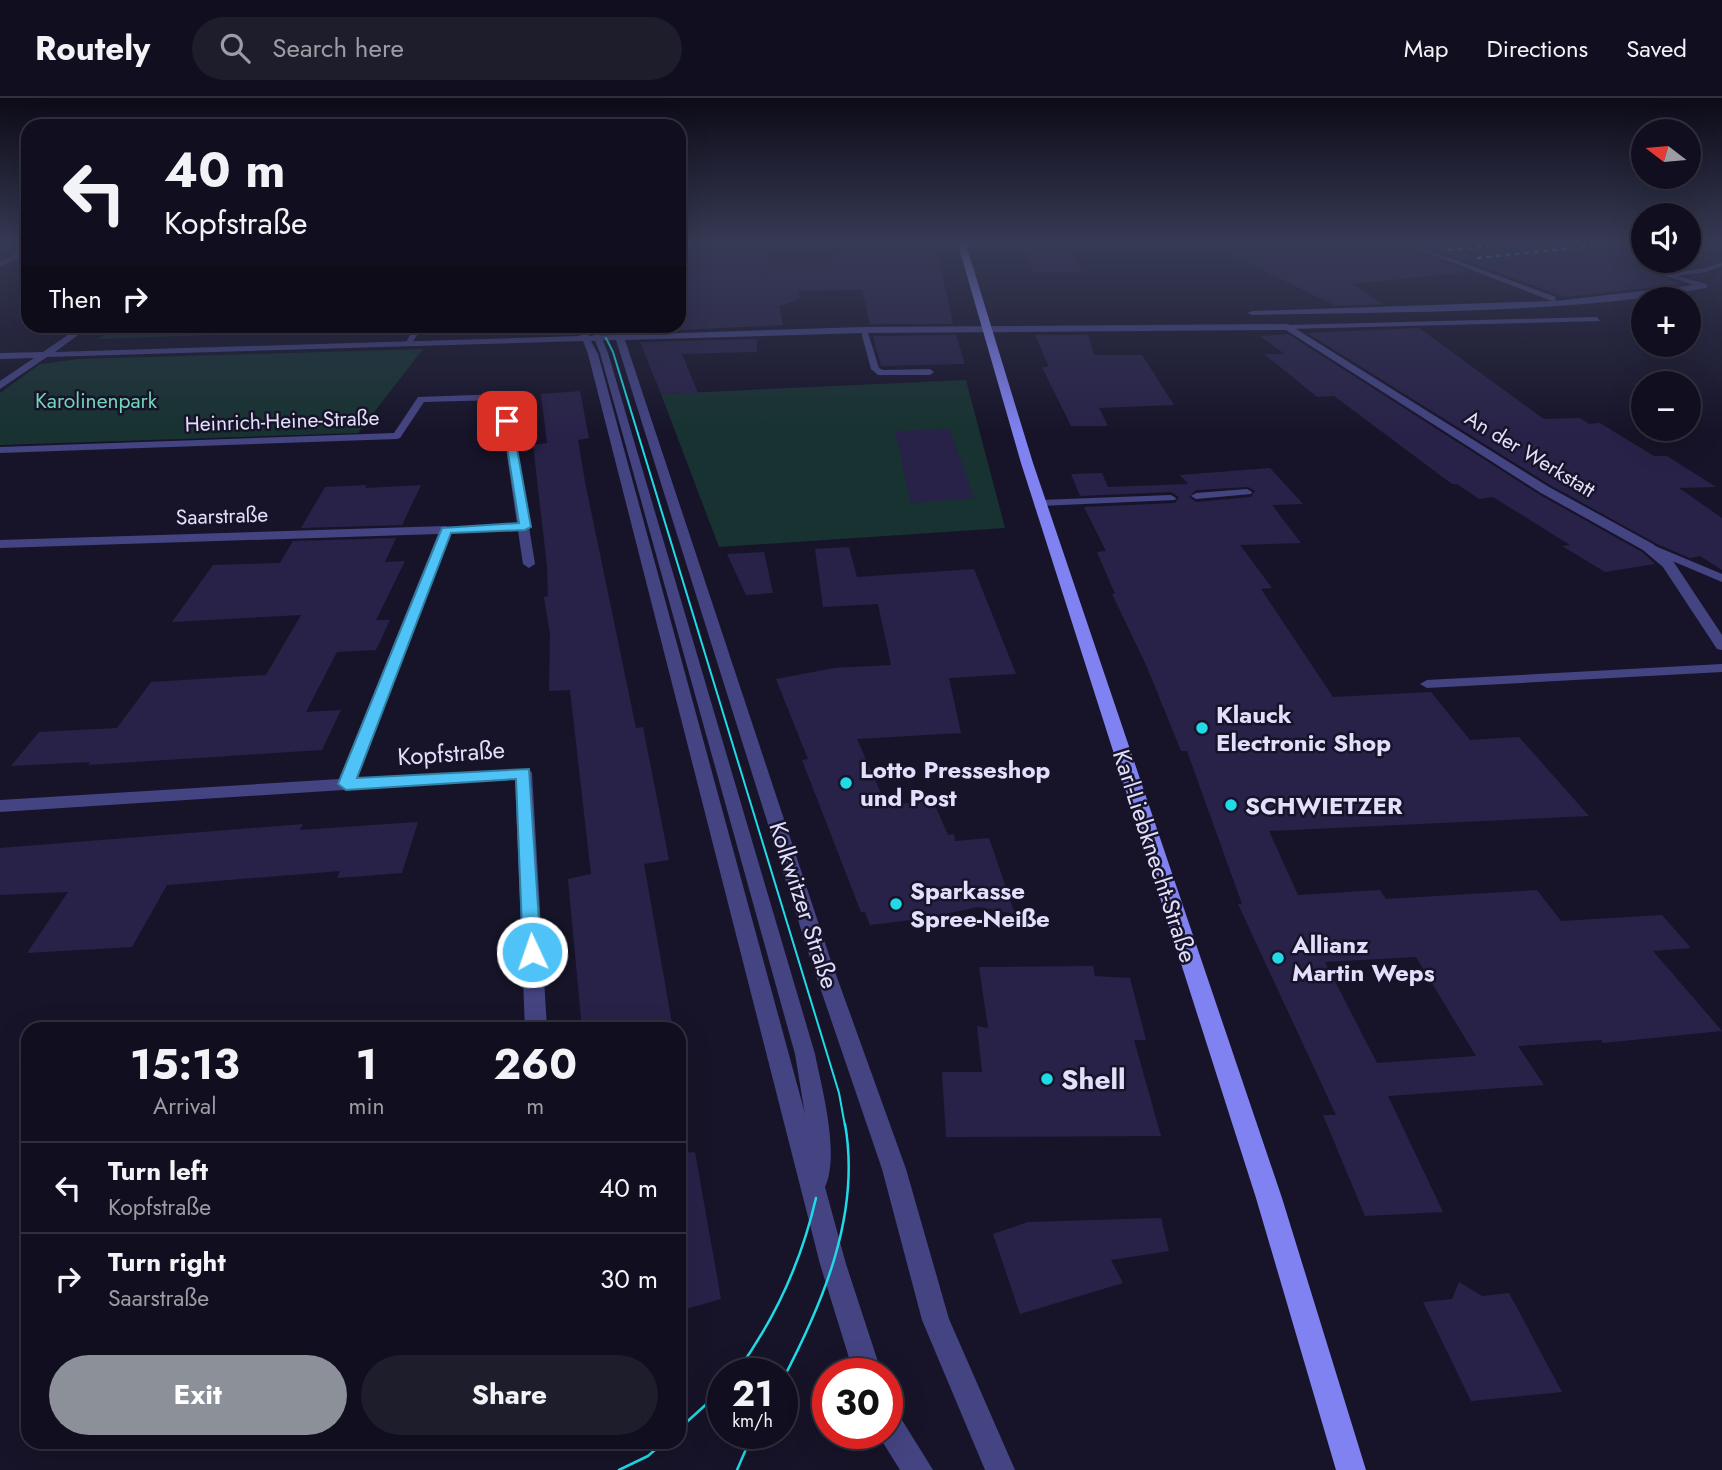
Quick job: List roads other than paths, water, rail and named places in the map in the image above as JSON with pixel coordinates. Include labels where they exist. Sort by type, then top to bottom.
[{"type":"main road","name":"Karl-Liebknecht-Straße","points":[[979,305],[1040,503],[1269,1198],[1351,1470]]},
{"type":"street","points":[[686,331],[1288,327]]},
{"type":"street","name":"An der Werkstatt","points":[[1288,327],[1545,490],[1648,547],[1668,565],[1722,646]]},
{"type":"street","points":[[0,386],[76,333]]},
{"type":"street","points":[[0,356],[407,344],[584,333]]},
{"type":"street","points":[[600,333],[593,354],[833,1264],[863,1358]]},
{"type":"street","name":"Kolkwitzer Straße","points":[[601,333],[626,351],[820,958],[894,1169],[936,1320],[1000,1470]]},
{"type":"street","points":[[346,784],[446,530]]},
{"type":"street","name":"Saarstraße","points":[[0,544],[446,530]]},
{"type":"street","name":"Kopfstraße","points":[[0,806],[523,773],[536,1022]]},
{"type":"street","points":[[903,1447],[918,1470]]},
{"type":"lane","points":[[1252,313],[1513,305]]},
{"type":"lane","points":[[1288,327],[1597,318],[1566,305]]},
{"type":"lane","points":[[863,330],[875,369],[881,373],[930,372]]},
{"type":"lane","points":[[407,344],[414,333]]},
{"type":"lane","points":[[600,333],[805,1054],[819,1133],[816,1198]]},
{"type":"lane","name":"Heinrich-Heine-Straße","points":[[0,450],[397,436],[421,400],[503,397],[525,527]]},
{"type":"lane","points":[[1196,496],[1247,492]]},
{"type":"lane","points":[[1040,503],[1171,498]]},
{"type":"lane","points":[[525,527],[529,564]]},
{"type":"lane","name":"Saarstraße","points":[[446,530],[525,527]]},
{"type":"lane","points":[[1648,547],[1722,579]]},
{"type":"lane","points":[[1427,684],[1722,668]]},
{"type":"tram line","points":[[606,338],[613,352],[839,1093],[845,1126]]},
{"type":"tram line","points":[[794,1358],[824,1289],[843,1224],[849,1158],[845,1124]]},
{"type":"tram line","points":[[746,1358],[785,1290],[803,1245],[816,1198]]},
{"type":"tram line","points":[[686,1423],[707,1404]]},
{"type":"tram line","points":[[619,1470],[648,1456],[656,1449]]},
{"type":"tram line","points":[[737,1470],[746,1449]]},
{"type":"place","name":"Klauck Electronic Shop","points":[[1202,728]]},
{"type":"place","name":"Lotto Presseshop und Post","points":[[846,783]]},
{"type":"place","name":"SCHWIETZER","points":[[1231,805]]},
{"type":"place","name":"Sparkasse Spree-Neiße","points":[[896,904]]},
{"type":"place","name":"Allianz Martin Weps","points":[[1278,958]]},
{"type":"place","name":"Shell","points":[[1047,1079]]},
{"type":"park label","name":"Karolinenpark","points":[[96,401]]}]
